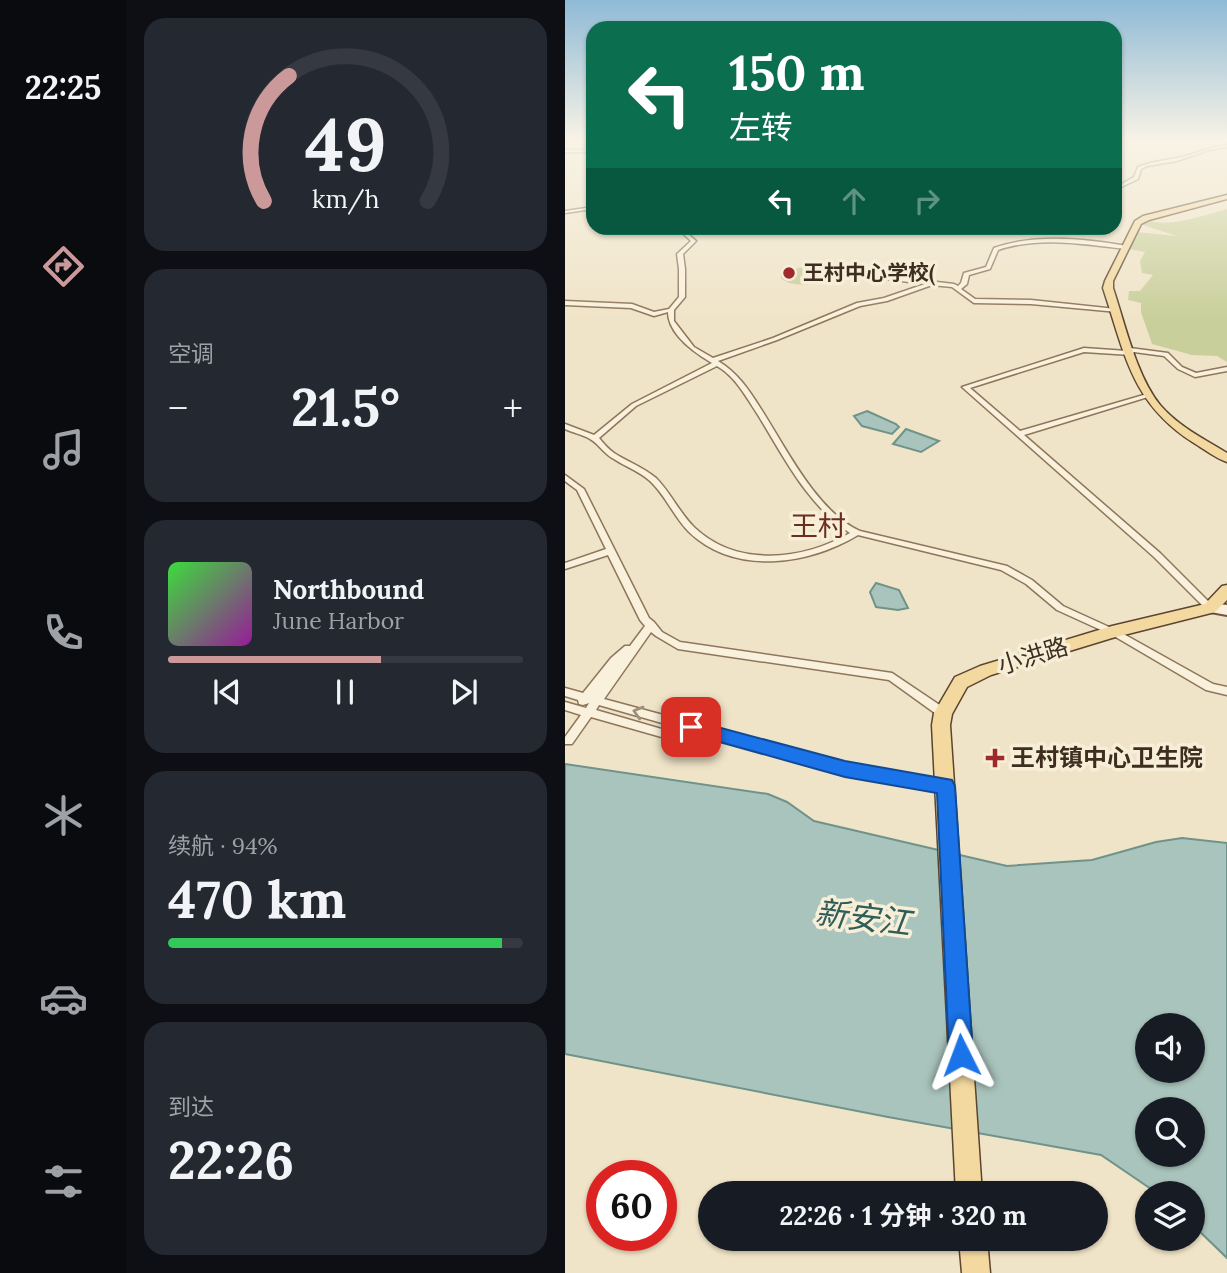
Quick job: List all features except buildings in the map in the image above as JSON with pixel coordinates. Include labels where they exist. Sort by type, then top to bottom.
[{"type":"main road","points":[[1218,199],[1145,218],[1138,223],[1109,281],[1116,311],[1131,352],[1155,406],[1172,422],[1227,458]]},
{"type":"main road","points":[[1218,609],[1227,590]]},
{"type":"main road","name":"小洪路","points":[[943,713],[962,682],[974,676],[1112,632],[1218,609]]},
{"type":"main road","points":[[943,713],[941,725],[968,1181]]},
{"type":"main road","points":[[974,1251],[976,1273]]},
{"type":"street","points":[[565,212],[586,209]]},
{"type":"street","points":[[565,303],[632,306],[651,314],[671,310],[682,297],[680,279],[683,262],[680,254],[694,241],[687,235]]},
{"type":"street","points":[[959,288],[964,284],[966,274],[988,268],[996,250],[1013,244],[1059,242],[1126,247]]},
{"type":"street","points":[[862,274],[959,288],[968,299],[974,301],[1021,301],[1116,311]]},
{"type":"street","points":[[595,438],[632,406],[715,361],[859,304],[914,291],[930,284]]},
{"type":"street","points":[[671,310],[671,321],[692,348],[715,361],[742,384],[809,491],[840,524],[857,532],[1004,568],[1029,582],[1060,608],[1112,632],[1210,687],[1227,691]]},
{"type":"street","points":[[1218,609],[965,387],[1084,350],[1166,354],[1180,368],[1195,375],[1227,369]]},
{"type":"street","points":[[1019,434],[1149,395]]},
{"type":"street","points":[[565,426],[595,438],[608,453],[637,467],[655,481],[677,514],[701,539],[731,554],[803,556],[839,544],[857,532]]},
{"type":"street","points":[[565,477],[580,489],[645,620],[678,645],[892,677],[943,713]]},
{"type":"street","points":[[565,566],[610,551]]},
{"type":"street","points":[[577,709],[615,661],[651,626]]},
{"type":"street","points":[[568,741],[651,626]]},
{"type":"street","points":[[565,692],[946,797]]},
{"type":"street","points":[[565,706],[665,734],[728,736]]},
{"type":"green space","points":[[1227,209],[1227,362],[1217,356],[1192,355],[1152,344],[1141,312],[1141,303],[1128,300],[1129,291],[1140,291],[1153,275],[1142,273],[1140,261],[1145,252],[1129,249],[1136,232],[1177,236],[1140,224],[1145,220],[1165,223],[1186,220]]},
{"type":"green space","points":[[832,262],[846,266],[848,272],[833,279],[804,285],[781,278],[781,271]]},
{"type":"water","points":[[867,411],[899,427],[892,434],[862,426],[854,416]]},
{"type":"water","points":[[906,429],[939,441],[921,452],[893,444]]},
{"type":"water","points":[[876,583],[899,590],[908,608],[898,610],[876,607],[870,592]]},
{"type":"water","name":"新安江","points":[[565,764],[768,794],[787,802],[814,821],[1007,866],[1092,860],[1156,842],[1182,838],[1227,843],[1227,1258],[1205,1237],[1205,1181],[1139,1181],[1101,1155],[565,1054]]},
{"type":"place","name":"王村中心学校(","points":[[789,273]]},
{"type":"place","name":"王村镇中心卫生院","points":[[995,758]]},
{"type":"district","name":"王村","points":[[818,526]]},
{"type":"route","points":[[691,727],[888,779],[946,786],[961,1055]]}]
